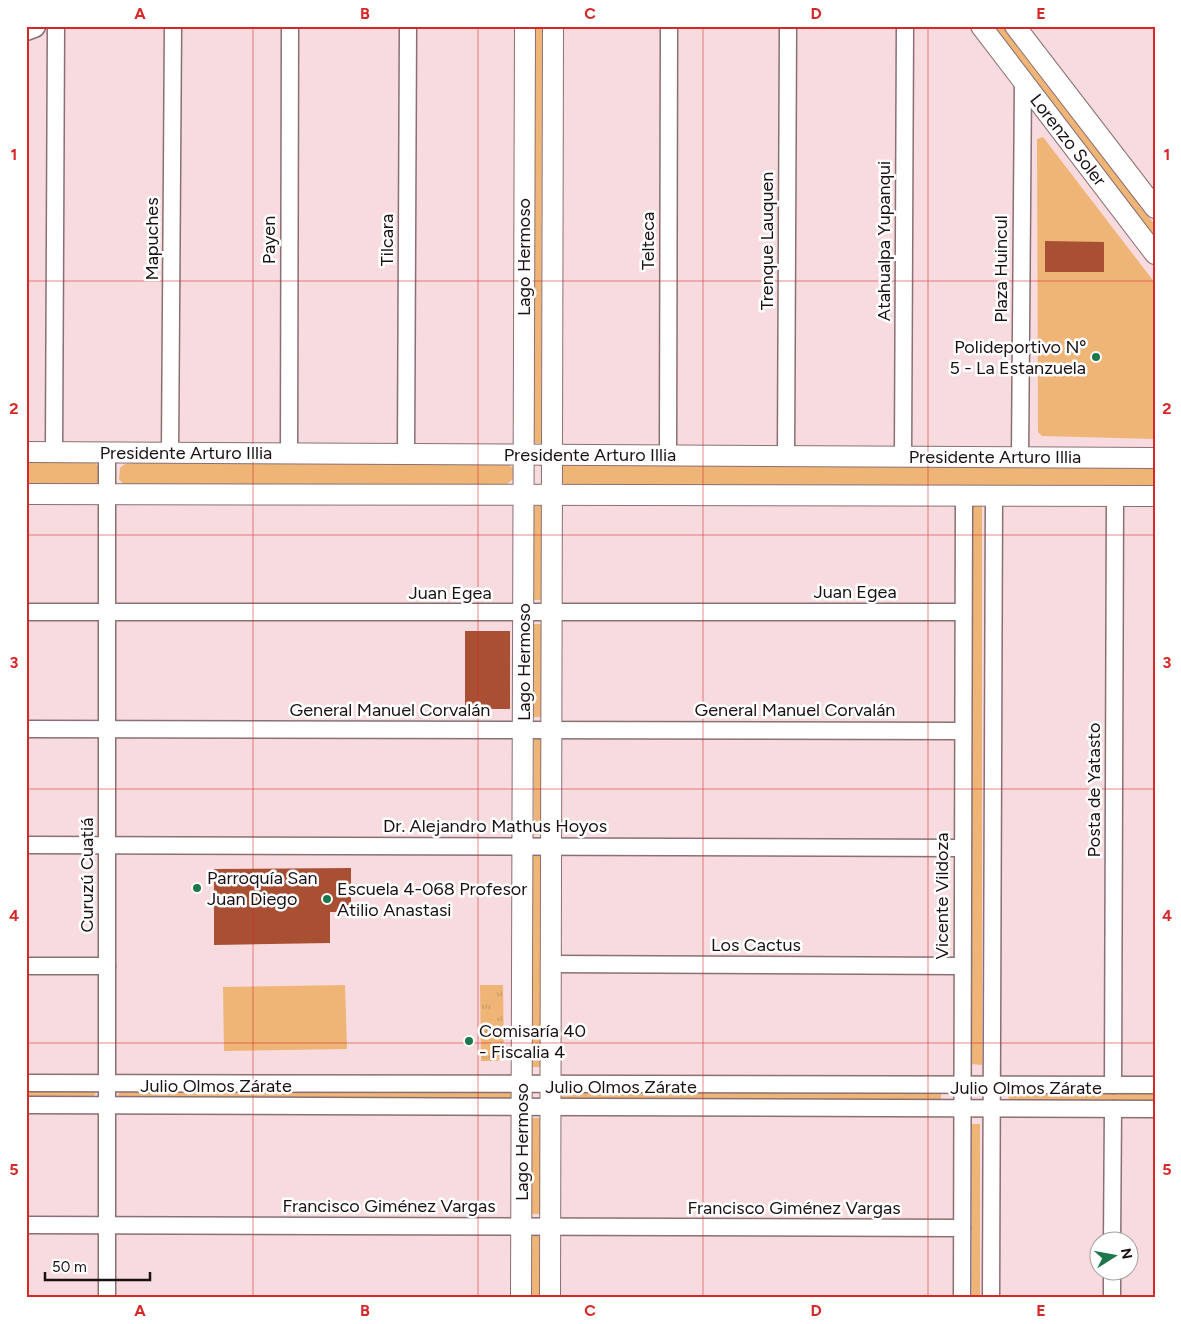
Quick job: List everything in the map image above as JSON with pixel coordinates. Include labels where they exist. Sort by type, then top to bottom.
[{"type":"main road","points":[[26,29],[34,26]]},
{"type":"street","points":[[54,452],[56,26]]},
{"type":"street","name":"Mapuches","points":[[170,453],[173,26]]},
{"type":"street","name":"Payen","points":[[289,454],[290,26]]},
{"type":"street","name":"Tilcara","points":[[406,454],[408,26]]},
{"type":"street","name":"Lago Hermoso","points":[[521,1298],[524,846],[525,26]]},
{"type":"street","name":"Lago Hermoso","points":[[550,1298],[553,26]]},
{"type":"street","name":"Telteca","points":[[668,26],[668,456]]},
{"type":"street","name":"Trenque Lauquen","points":[[786,457],[788,26]]},
{"type":"street","name":"Atahualpa Yupanqui","points":[[904,457],[905,26]]},
{"type":"street","name":"Lorenzo Soler","points":[[981,26],[1155,254]]},
{"type":"street","name":"Lorenzo Soler","points":[[1015,26],[1155,208]]},
{"type":"street","name":"Plaza Huincul","points":[[1020,457],[1023,81]]},
{"type":"street","name":"Presidente Arturo Illia","points":[[26,452],[1155,458]]},
{"type":"street","name":"Curuzú Cuatiá","points":[[107,452],[107,1298]]},
{"type":"street","points":[[26,494],[1155,496]]},
{"type":"street","name":"Vicente Vildoza","points":[[962,1298],[964,495]]},
{"type":"street","points":[[991,1298],[994,495]]},
{"type":"street","name":"Posta de Yatasto","points":[[1113,1085],[1115,496]]},
{"type":"street","name":"Juan Egea","points":[[26,612],[964,612]]},
{"type":"street","name":"General Manuel Corvalán","points":[[26,729],[963,730]]},
{"type":"street","name":"Dr. Alejandro Mathus Hoyos","points":[[26,845],[963,848]]},
{"type":"street","name":"Los Cactus","points":[[551,964],[962,966]]},
{"type":"street","points":[[26,966],[107,966]]},
{"type":"street","name":"Julio Olmos Zárate","points":[[26,1083],[1155,1085]]},
{"type":"street","name":"Julio Olmos Zárate","points":[[26,1105],[1155,1109]]},
{"type":"street","points":[[1112,1232],[1113,1109]]},
{"type":"street","name":"Francisco Giménez Vargas","points":[[26,1225],[962,1228]]},
{"type":"street","points":[[1112,1282],[1112,1298]]},
{"type":"green space","points":[[534,26],[542,26],[541,443],[534,443]]},
{"type":"green space","points":[[991,26],[1003,26],[1155,225],[1155,241]]},
{"type":"green space","name":"Polideportivo Nº 5 - La Estanzuela","points":[[1043,137],[1155,283],[1155,439],[1042,436],[1038,432],[1037,139]]},
{"type":"green space","points":[[26,462],[94,462],[98,466],[99,478],[97,484],[26,486]]},
{"type":"green space","points":[[506,463],[514,469],[514,478],[507,484],[123,484],[119,479],[120,468],[125,464]]},
{"type":"green space","points":[[562,465],[1155,465],[1155,489],[567,485],[561,482],[559,469]]},
{"type":"green space","points":[[972,503],[982,503],[982,1065],[972,1064]]},
{"type":"green space","points":[[532,506],[541,506],[541,600],[533,600]]},
{"type":"green space","points":[[533,624],[541,624],[541,717],[533,717]]},
{"type":"green space","points":[[534,739],[541,739],[541,835],[534,835]]},
{"type":"green space","points":[[533,856],[541,856],[540,1067],[532,1067]]},
{"type":"green space","points":[[345,985],[347,1049],[224,1051],[223,987]]},
{"type":"green space","points":[[480,985],[503,985],[504,1056],[497,1061],[481,1061]]},
{"type":"green space","points":[[26,1090],[94,1091],[96,1093],[92,1098],[26,1098]]},
{"type":"green space","points":[[120,1091],[513,1092],[512,1098],[509,1099],[120,1098],[118,1095]]},
{"type":"green space","points":[[562,1091],[941,1091],[941,1099],[562,1099],[559,1098],[559,1093]]},
{"type":"green space","points":[[1012,1091],[1155,1092],[1155,1100],[1010,1100],[1008,1097]]},
{"type":"green space","points":[[532,1118],[540,1118],[540,1214],[531,1214]]},
{"type":"green space","points":[[972,1124],[980,1124],[980,1298],[972,1298]]},
{"type":"green space","points":[[531,1236],[539,1236],[539,1298],[531,1298]]},
{"type":"building","points":[[1045,241],[1104,242],[1104,272],[1045,272]]},
{"type":"building","points":[[465,631],[510,631],[510,709],[465,709]]},
{"type":"building","points":[[351,868],[351,912],[330,912],[330,943],[214,945],[214,869]]},
{"type":"place","name":"Polideportivo Nº 5 - La Estanzuela","points":[[1096,357]]},
{"type":"place","name":"Parroquía San Juan Diego","points":[[197,888]]},
{"type":"place","name":"Escuela 4-068 Profesor Atilio Anastasi","points":[[327,899]]},
{"type":"place","name":"Comisaría 40 - Fiscalia 4","points":[[469,1041]]}]
